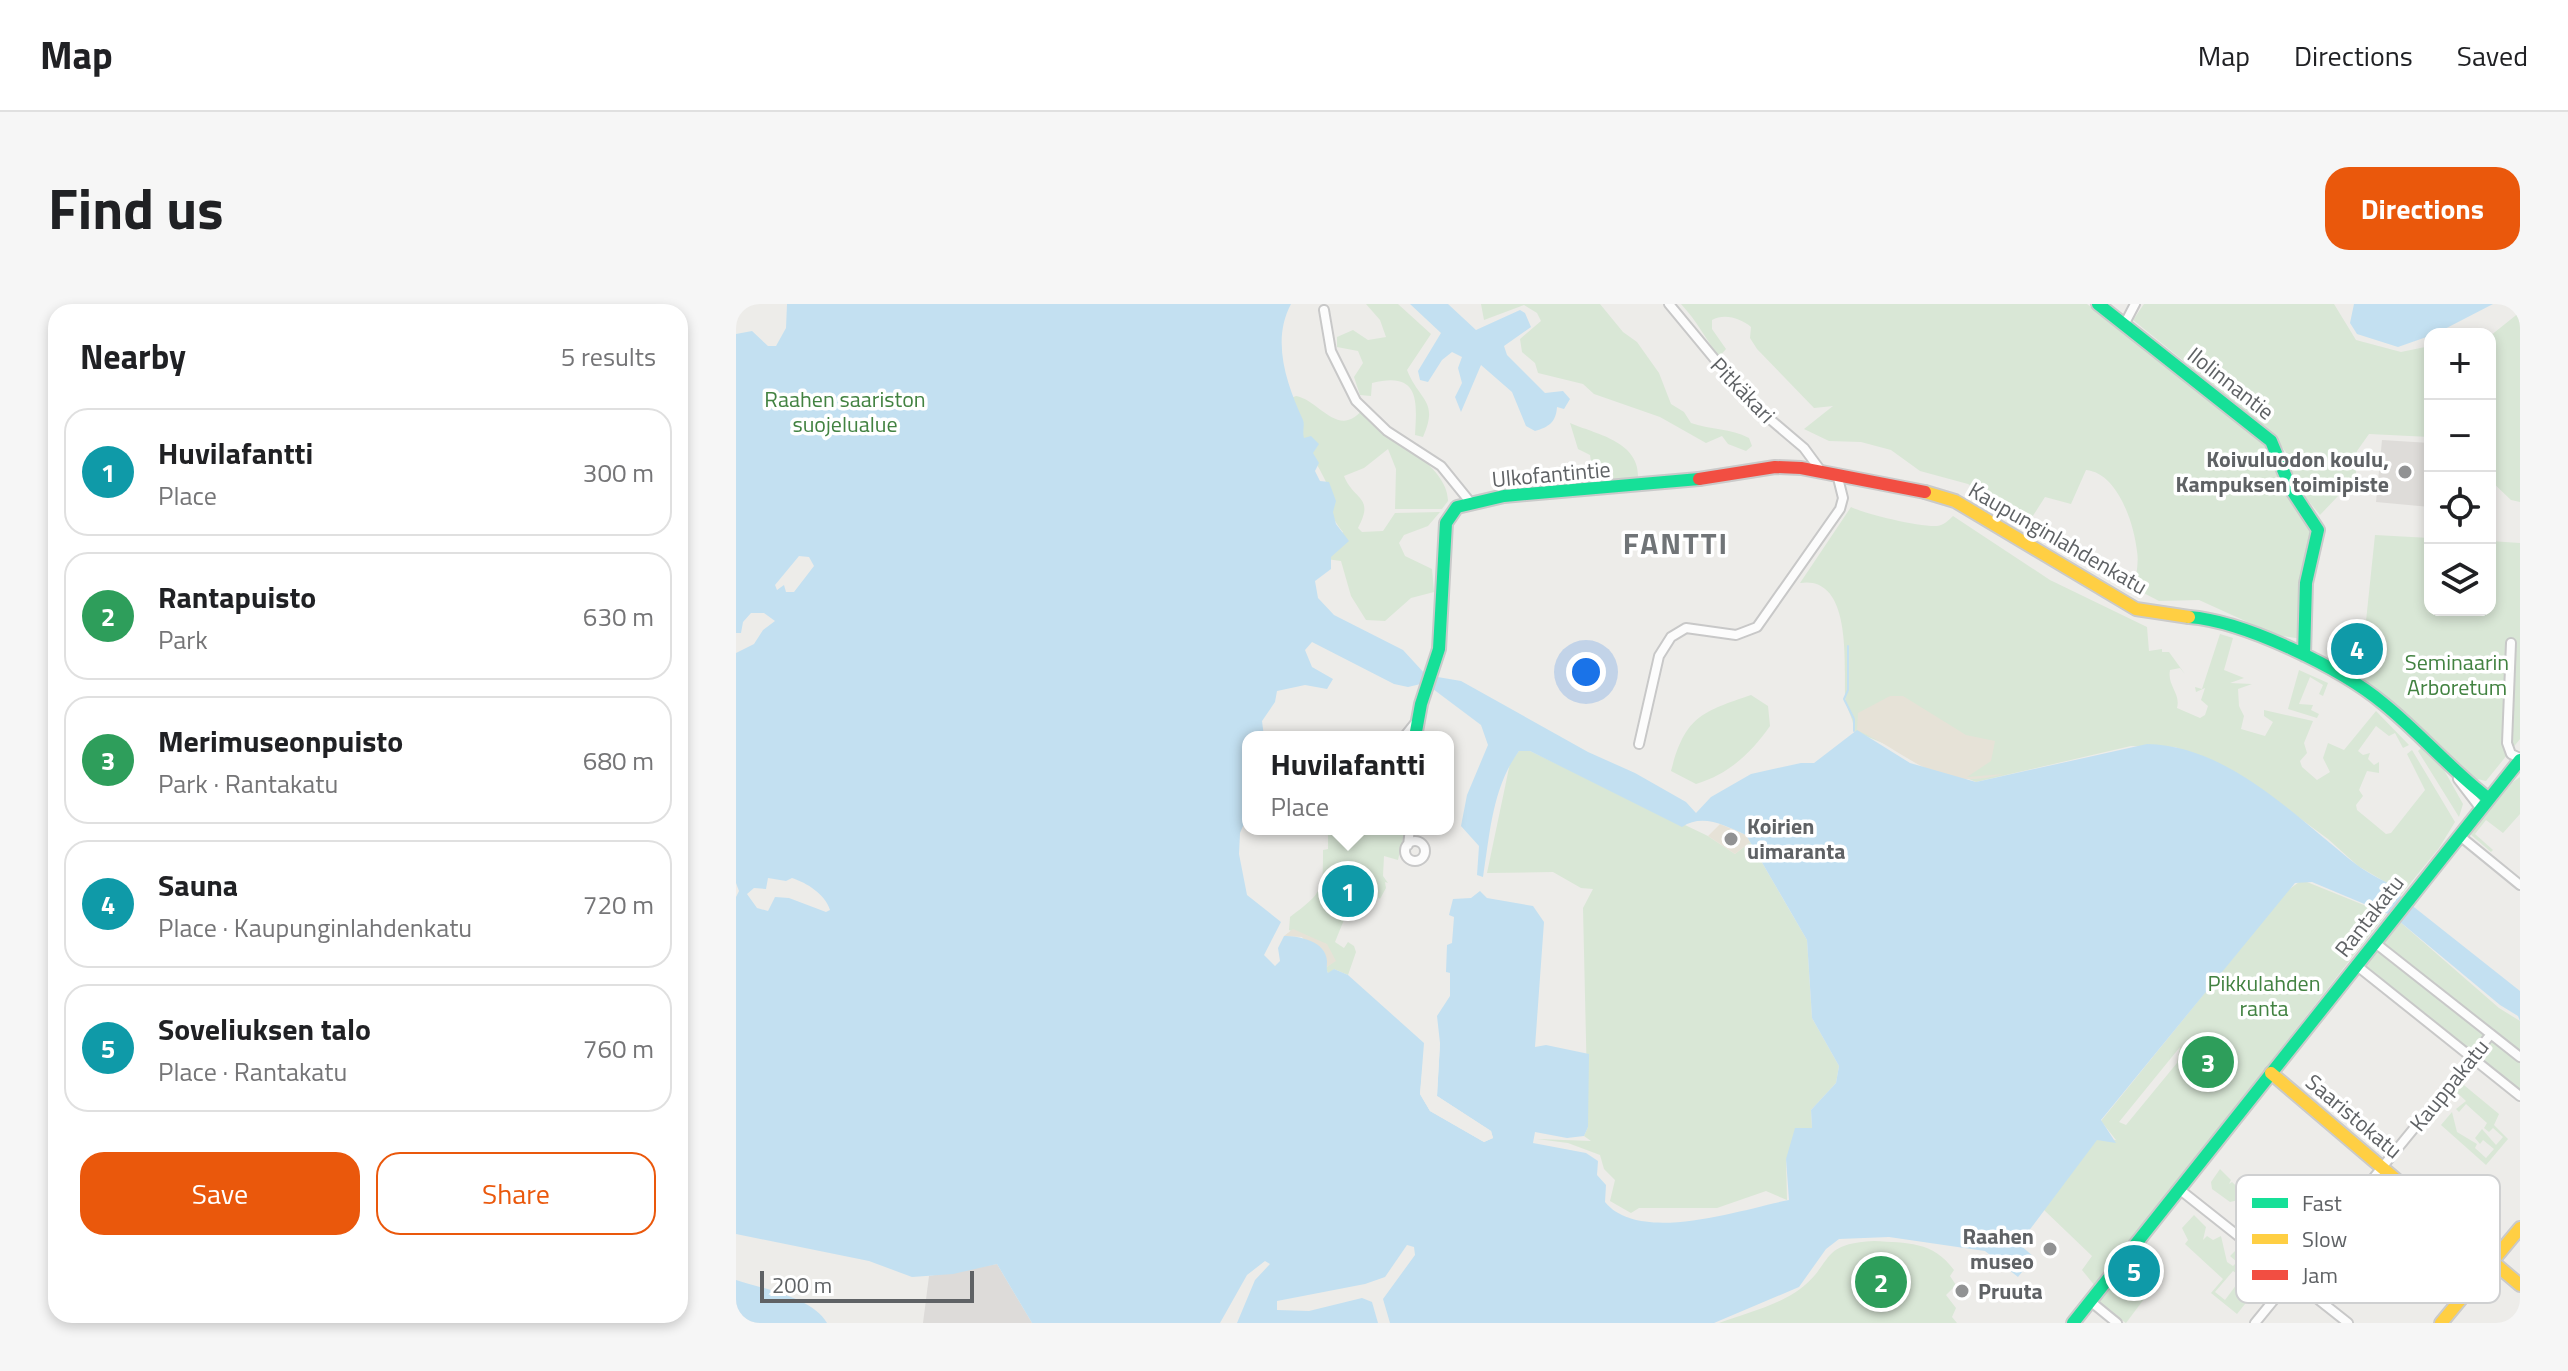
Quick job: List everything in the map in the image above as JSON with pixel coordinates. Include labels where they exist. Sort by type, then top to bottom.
[{"type":"street","name":"Pitkäkari","points":[[1669,304],[1751,403],[1800,444],[1821,472]]},
{"type":"street","name":"Ilolinnantie","points":[[2098,304],[2275,446],[2288,483],[2318,530],[2306,583],[2307,638],[2304,655]]},
{"type":"street","points":[[2124,325],[2135,304]]},
{"type":"street","points":[[1324,310],[1331,351],[1356,401],[1387,431],[1441,466],[1471,503]]},
{"type":"street","name":"Ulkofantintie","points":[[1415,731],[1416,721],[1435,669],[1446,523],[1457,507],[1504,496],[1722,477],[1775,467],[1837,474]]},
{"type":"street","points":[[1639,744],[1659,656],[1665,645],[1686,628],[1736,635],[1757,627],[1840,509],[1843,498],[1837,474]]},
{"type":"street","name":"Kaupunginlahdenkatu","points":[[1837,474],[1955,501],[2130,607],[2159,615],[2215,619],[2304,655],[2383,703],[2485,804]]},
{"type":"street","points":[[2511,643],[2507,743],[2511,754],[2520,759]]},
{"type":"street","points":[[1408,731],[1416,721]]},
{"type":"street","name":"Rantakatu","points":[[2073,1323],[2520,759]]},
{"type":"street","points":[[1410,835],[1407,857],[1416,861],[1425,854],[1415,835]]},
{"type":"street","points":[[2460,836],[2520,885]]},
{"type":"street","points":[[1408,845],[1420,843]]},
{"type":"street","points":[[2374,942],[2520,1057]]},
{"type":"street","points":[[2356,965],[2520,1096]]},
{"type":"street","name":"Kauppakatu","points":[[2375,1175],[2491,1034]]},
{"type":"street","name":"Saaristokatu","points":[[2271,1073],[2393,1175]]},
{"type":"street","points":[[2179,1189],[2236,1235]]},
{"type":"street","points":[[2500,1252],[2520,1228]]},
{"type":"street","name":"Saaristokatu","points":[[2500,1267],[2520,1285]]},
{"type":"street","points":[[2090,1301],[2117,1323]]},
{"type":"street","name":"Kauppakatu","points":[[2255,1323],[2271,1303]]},
{"type":"street","points":[[2322,1303],[2348,1323]]},
{"type":"street","points":[[2441,1323],[2458,1303]]},
{"type":"shaded area","name":"Koivuluodon koulu, Kampuksen toimipiste","points":[[2382,440],[2424,443],[2424,506],[2376,502]]},
{"type":"shaded area","points":[[997,1264],[1032,1323],[923,1323],[929,1276]]},
{"type":"green space","points":[[1366,304],[1398,304],[1431,334],[1407,370],[1428,408],[1423,437],[1415,435],[1415,400],[1407,385],[1388,380],[1372,383],[1371,396],[1360,395],[1354,377],[1363,363],[1358,351],[1337,347],[1337,337],[1353,330],[1368,340],[1386,337],[1380,320]]},
{"type":"green space","points":[[1481,304],[1600,304],[1623,332],[1637,342],[1659,373],[1671,404],[1684,412],[1691,423],[1742,435],[1749,438],[1752,446],[1746,451],[1728,444],[1722,436],[1706,443],[1660,417],[1594,394],[1583,384],[1538,373],[1535,363],[1522,352],[1520,339],[1541,321],[1537,313],[1524,305],[1484,320]]},
{"type":"green space","points":[[1681,304],[2087,304],[2269,443],[2313,534],[2302,639],[2276,635],[2199,600],[2159,601],[2134,588],[2138,556],[2128,514],[2115,490],[2097,473],[2086,470],[2071,504],[2045,497],[2029,522],[1968,484],[1920,471],[1891,450],[1861,442],[1829,441],[1804,429],[1833,406],[1814,408],[1757,349],[1750,338],[1751,327],[1742,321],[1727,317],[1712,320],[1712,329],[1726,349],[1719,357]]},
{"type":"green space","points":[[2144,304],[2334,304],[2356,340],[2401,352],[2424,347],[2424,437],[2369,434],[2357,451],[2355,495],[2340,494],[2320,515],[2292,481],[2288,455],[2269,430],[2133,320]]},
{"type":"green space","points":[[2520,312],[2520,502],[2511,500],[2496,486],[2496,331]]},
{"type":"green space","points":[[1296,396],[1345,421],[1362,410],[1427,463],[1446,488],[1448,501],[1442,509],[1395,509],[1396,469],[1388,449],[1364,468],[1344,476],[1364,504],[1363,518],[1358,528],[1362,532],[1383,531],[1395,513],[1440,512],[1428,526],[1404,535],[1399,543],[1405,556],[1432,569],[1434,592],[1411,598],[1385,621],[1366,620],[1351,596],[1341,561],[1326,559],[1326,569],[1324,547],[1343,532],[1333,515],[1332,499],[1325,481],[1295,422],[1291,398]]},
{"type":"green space","points":[[1570,423],[1603,435],[1624,447],[1637,465],[1638,478],[1594,480],[1590,455],[1578,449]]},
{"type":"green space","points":[[1851,507],[1892,520],[1929,526],[1942,525],[1953,516],[2050,580],[2147,627],[2149,651],[2162,649],[2162,652],[2169,652],[2185,674],[2180,668],[2170,670],[2177,708],[2200,718],[2205,715],[2208,706],[2201,700],[2205,688],[2196,692],[2195,687],[2202,689],[2220,634],[2233,638],[2224,670],[2244,678],[2230,683],[2252,684],[2238,689],[2239,706],[2244,716],[2241,729],[2265,736],[2273,722],[2264,716],[2264,710],[2313,721],[2304,743],[2307,753],[2300,761],[2302,767],[2317,780],[2330,772],[2323,758],[2328,743],[2344,750],[2376,711],[2409,745],[2403,748],[2395,733],[2389,736],[2376,726],[2358,751],[2363,755],[2370,753],[2368,759],[2374,765],[2379,762],[2379,773],[2367,771],[2359,790],[2363,796],[2356,805],[2357,810],[2386,834],[2391,833],[2425,790],[2407,754],[2412,750],[2455,822],[2439,848],[2400,896],[2399,890],[2358,866],[2328,839],[2252,783],[2221,765],[2175,747],[2131,746],[1976,782],[1854,731],[1845,700],[1844,643],[1837,606],[1829,592],[1817,584],[1800,583]]},
{"type":"green space","name":"Seminaarin Arboretum","points":[[2375,535],[2424,538],[2424,616],[2496,616],[2496,541],[2520,543],[2520,739],[2486,781],[2473,778],[2383,694],[2335,663],[2350,622],[2366,621]]},
{"type":"green space","points":[[2299,670],[2328,683],[2323,696],[2319,694],[2323,685],[2310,677],[2299,704],[2313,705],[2311,710],[2319,714],[2317,718],[2288,709]]},
{"type":"green space","points":[[1751,695],[1768,706],[1770,726],[1747,754],[1719,775],[1696,784],[1671,771],[1682,739],[1698,719],[1719,706]]},
{"type":"green space","points":[[2421,748],[2444,770],[2463,804],[2459,817],[2418,751]]},
{"type":"green space","points":[[1519,751],[1530,751],[1708,836],[1735,854],[1750,842],[1807,940],[1812,1018],[1839,1066],[1836,1083],[1811,1110],[1812,1128],[1786,1159],[1787,1200],[1766,1191],[1717,1208],[1639,1208],[1631,1213],[1610,1201],[1615,1180],[1604,1169],[1600,1155],[1568,1143],[1537,1139],[1591,1141],[1584,1136],[1588,1127],[1583,908],[1593,889],[1581,888],[1553,872],[1487,873],[1510,763]]},
{"type":"green space","points":[[2520,777],[2520,814],[2503,833],[2486,820],[2475,834],[2493,850],[2491,852],[2470,834],[2510,784]]},
{"type":"green space","points":[[1328,835],[1404,835],[1398,860],[1384,856],[1383,876],[1388,883],[1385,882],[1386,888],[1380,899],[1374,895],[1360,914],[1353,910],[1356,887],[1346,882],[1339,895],[1352,900],[1335,942],[1344,948],[1348,942],[1354,946],[1356,952],[1348,975],[1334,969],[1329,974],[1325,968],[1335,961],[1326,944],[1289,930],[1290,917],[1319,890],[1323,850],[1328,849]]},
{"type":"green space","name":"Pikkulahden ranta","points":[[2302,880],[2386,914],[2095,1286],[2082,1270],[2092,1256],[2043,1209],[2097,1139],[2116,1140],[2101,1121],[2288,890]],"holes":[[[2180,1047],[2177,1063],[2126,1125],[2119,1122]]]},
{"type":"green space","points":[[2399,921],[2499,1008],[2520,1021],[2520,1093],[2363,967]]},
{"type":"green space","points":[[2459,1081],[2499,1114],[2494,1125],[2508,1139],[2486,1165],[2441,1125],[2452,1112],[2457,1132],[2477,1144],[2475,1148],[2486,1158],[2494,1149],[2483,1140],[2480,1144],[2475,1138],[2482,1129],[2496,1145],[2503,1137],[2493,1128],[2489,1132],[2484,1128],[2487,1123],[2466,1104],[2459,1112],[2456,1109],[2466,1101],[2453,1089]]},
{"type":"green space","points":[[2220,1169],[2231,1180],[2229,1184],[2232,1182],[2236,1186],[2236,1201],[2230,1202],[2212,1189],[2211,1182]]},
{"type":"green space","points":[[2194,1215],[2206,1227],[2203,1240],[2207,1236],[2213,1240],[2221,1236],[2227,1262],[2233,1266],[2236,1263],[2236,1273],[2233,1271],[2215,1292],[2225,1300],[2236,1285],[2236,1303],[2246,1303],[2237,1314],[2211,1293],[2223,1279],[2185,1244],[2188,1240],[2182,1228]]},
{"type":"green space","points":[[1874,1241],[1918,1245],[1946,1261],[1954,1270],[1950,1276],[1956,1285],[1946,1295],[1956,1308],[1952,1317],[1957,1323],[1719,1323],[1792,1295],[1811,1279],[1835,1250]]},
{"type":"green space","points":[[2119,1273],[2147,1295],[2126,1323],[2095,1302]]},
{"type":"sand","points":[[1890,696],[1903,696],[1966,735],[1995,741],[1991,761],[1967,777],[2004,774],[1980,779],[1942,775],[1857,730],[1858,713]]},
{"type":"sand","name":"Koirien uimaranta","points":[[1720,824],[1746,835],[1750,842],[1735,854],[1708,836]]},
{"type":"sand","points":[[1293,929],[1327,944],[1336,961],[1325,968],[1302,937],[1284,936]]},
{"type":"water","points":[[787,304],[1291,304],[1282,333],[1287,378],[1303,420],[1304,438],[1311,436],[1319,444],[1313,453],[1319,463],[1315,471],[1320,481],[1329,482],[1336,501],[1333,512],[1336,524],[1349,541],[1331,557],[1331,569],[1315,581],[1318,598],[1334,615],[1403,650],[1426,675],[1461,681],[1588,752],[1635,773],[1686,802],[1696,813],[1711,797],[1751,774],[1814,763],[1857,730],[1910,763],[1976,782],[2147,744],[2177,748],[2206,757],[2260,787],[2357,865],[2399,890],[2400,896],[2520,991],[2520,1021],[2518,1016],[2500,1005],[2393,916],[2312,882],[2295,883],[2101,1120],[2116,1143],[2097,1140],[2019,1244],[2034,1257],[2018,1277],[1985,1251],[1889,1237],[1839,1239],[1826,1249],[1799,1287],[1714,1323],[1237,1323],[1255,1280],[1270,1264],[1265,1261],[1247,1275],[1220,1323],[1032,1323],[997,1264],[953,1274],[912,1277],[869,1261],[736,1234],[736,897],[739,891],[736,883],[736,653],[754,644],[763,630],[775,621],[764,613],[751,613],[743,622],[741,633],[736,633],[736,334],[752,331],[768,346],[776,346],[786,328]],"holes":[[[799,556],[809,557],[814,566],[794,592],[786,592],[784,585],[777,590],[775,585]],[[1312,642],[1394,684],[1408,687],[1425,683],[1481,725],[1488,745],[1467,795],[1461,826],[1479,846],[1477,875],[1483,877],[1498,796],[1519,751],[1530,751],[1682,827],[1706,821],[1746,835],[1807,940],[1812,1018],[1839,1066],[1836,1083],[1811,1110],[1812,1128],[1795,1128],[1786,1159],[1789,1200],[1692,1220],[1666,1223],[1642,1221],[1621,1215],[1605,1202],[1606,1185],[1597,1175],[1598,1161],[1586,1153],[1533,1143],[1535,1132],[1567,1138],[1584,1136],[1588,1127],[1589,1054],[1546,1045],[1535,1047],[1544,922],[1533,906],[1487,898],[1480,891],[1471,898],[1453,899],[1449,915],[1454,917],[1452,943],[1447,945],[1446,972],[1450,973],[1450,996],[1437,1016],[1440,1043],[1437,1096],[1491,1131],[1493,1138],[1484,1142],[1430,1111],[1420,1094],[1424,1043],[1348,975],[1334,969],[1328,973],[1325,954],[1317,944],[1284,936],[1278,948],[1280,961],[1275,966],[1264,955],[1281,922],[1247,895],[1239,854],[1242,731],[1263,731],[1262,721],[1275,702],[1277,691],[1305,685],[1327,689],[1333,679],[1312,667],[1305,650]],[[768,878],[786,881],[792,878],[804,883],[824,899],[830,910],[826,912],[789,898],[775,897],[768,911],[757,908],[747,894],[754,888],[766,889]]]},
{"type":"water","points":[[1410,304],[1448,304],[1476,330],[1520,310],[1525,313],[1531,327],[1504,346],[1507,355],[1545,393],[1563,391],[1570,399],[1564,409],[1557,407],[1551,423],[1535,431],[1526,426],[1512,392],[1481,365],[1461,412],[1455,397],[1462,383],[1458,368],[1462,357],[1452,352],[1442,360],[1428,382],[1420,380],[1418,371],[1441,333]]},
{"type":"water","points":[[2354,304],[2493,304],[2447,328],[2424,328],[2424,338],[2398,347],[2357,334],[2350,323]]},
{"type":"water","points":[[736,1280],[799,1300],[820,1314],[827,1323],[736,1323]]},
{"type":"pier","points":[[1425,1043],[1429,1043],[1425,1093],[1433,1108],[1484,1137],[1488,1136],[1434,1098],[1436,1043],[1440,1043],[1437,1096],[1491,1131],[1493,1138],[1484,1142],[1430,1111],[1420,1094]]},
{"type":"pier","points":[[1407,1245],[1414,1247],[1415,1255],[1383,1299],[1390,1323],[1378,1323],[1372,1302],[1362,1298],[1309,1311],[1277,1310],[1277,1301],[1365,1284],[1385,1277]]},
{"type":"waterway","points":[[1848,646],[1848,690],[1844,699],[1854,719],[1854,731]]},
{"type":"traffic: fast","points":[[2098,304],[2271,441],[2291,489],[2318,530],[2306,583],[2304,655]]},
{"type":"traffic: fast","points":[[1416,731],[1421,704],[1439,649],[1446,523],[1457,507],[1504,496],[1699,479]]},
{"type":"traffic: fast","points":[[2189,617],[2211,620],[2264,637],[2343,676],[2384,704],[2489,799]]},
{"type":"traffic: fast","points":[[2073,1323],[2520,760]]},
{"type":"traffic: slow","points":[[1925,492],[1955,501],[2136,609],[2189,617]]},
{"type":"traffic: slow","points":[[2271,1073],[2391,1175]]},
{"type":"traffic: slow","points":[[2500,1252],[2520,1228]]},
{"type":"traffic: slow","points":[[2500,1268],[2520,1285]]},
{"type":"traffic: slow","points":[[2441,1323],[2458,1303]]},
{"type":"traffic: jam","points":[[1699,479],[1775,467],[1801,468],[1925,492]]},
{"type":"place","name":"Koivuluodon koulu, Kampuksen toimipiste","points":[[2405,472]]},
{"type":"place","name":"Sauna","points":[[2357,649]]},
{"type":"place","name":"Koirien uimaranta","points":[[1731,839]]},
{"type":"place","name":"Huvilafantti","points":[[1348,891]]},
{"type":"place","name":"Merimuseonpuisto","points":[[2208,1062]]},
{"type":"place","name":"Raahen museo","points":[[2050,1249]]},
{"type":"place","name":"Soveliuksen talo","points":[[2134,1271]]},
{"type":"place","name":"Rantapuisto","points":[[1881,1282]]},
{"type":"place","name":"Pruuta","points":[[1962,1291]]},
{"type":"district","name":"FANTTI","points":[[1676,544]]},
{"type":"park label","name":"Raahen saariston suojelualue","points":[[845,412]]}]
